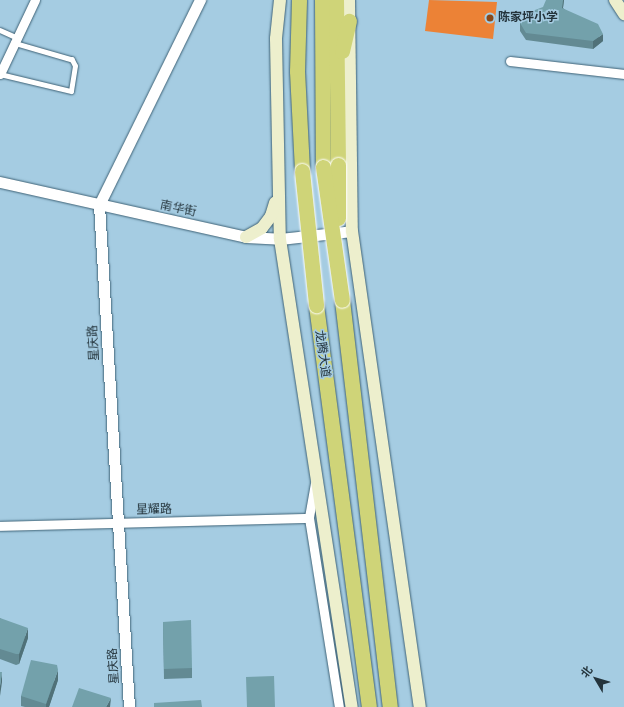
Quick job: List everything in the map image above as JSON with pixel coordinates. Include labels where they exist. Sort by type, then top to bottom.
[{"type":"highway","points":[[290,0],[296,35]]},
{"type":"highway","name":"龙腾大道","points":[[299,0],[296,35],[302,171],[316,305],[369,707]]},
{"type":"highway","points":[[322,0],[339,277],[390,707]]},
{"type":"highway","points":[[331,166],[336,74],[342,19],[336,0]]},
{"type":"main road","points":[[280,0],[276,39],[276,196],[280,239],[352,707]]},
{"type":"main road","points":[[349,0],[342,19],[352,231],[420,707]]},
{"type":"main road","points":[[615,0],[624,14]]},
{"type":"main road","points":[[246,237],[262,228],[271,216],[276,196]]},
{"type":"street","points":[[0,74],[4,56],[15,40],[35,0]]},
{"type":"street","points":[[98,205],[200,0]]},
{"type":"street","points":[[510,61],[624,74]]},
{"type":"street","name":"南华街","points":[[0,182],[246,237],[280,239],[352,231]]},
{"type":"street","name":"星庆路","points":[[98,205],[129,707]]},
{"type":"street","points":[[317,474],[309,518],[340,707]]},
{"type":"street","name":"星耀路","points":[[0,526],[309,518]]},
{"type":"lane","points":[[0,30],[15,40],[72,60],[75,66],[71,92],[0,74]]},
{"type":"shaded area","points":[[429,0],[497,2],[493,39],[425,31]]},
{"type":"building","points":[[546,0],[563,0],[562,8],[598,24],[603,34],[593,41],[526,33],[520,23],[527,13],[543,7]]},
{"type":"building","points":[[0,618],[28,628],[19,654],[0,649]]},
{"type":"building","points":[[191,620],[192,668],[164,669],[163,622]]},
{"type":"building","points":[[31,660],[57,665],[58,670],[46,704],[21,696]]},
{"type":"building","points":[[0,672],[2,672],[0,686]]},
{"type":"building","points":[[274,676],[275,707],[247,707],[246,677]]},
{"type":"building","points":[[79,688],[111,698],[106,707],[72,707]]},
{"type":"building","points":[[201,700],[202,707],[154,707],[154,703]]},
{"type":"place","name":"陈家坪小学","points":[[490,18]]}]
